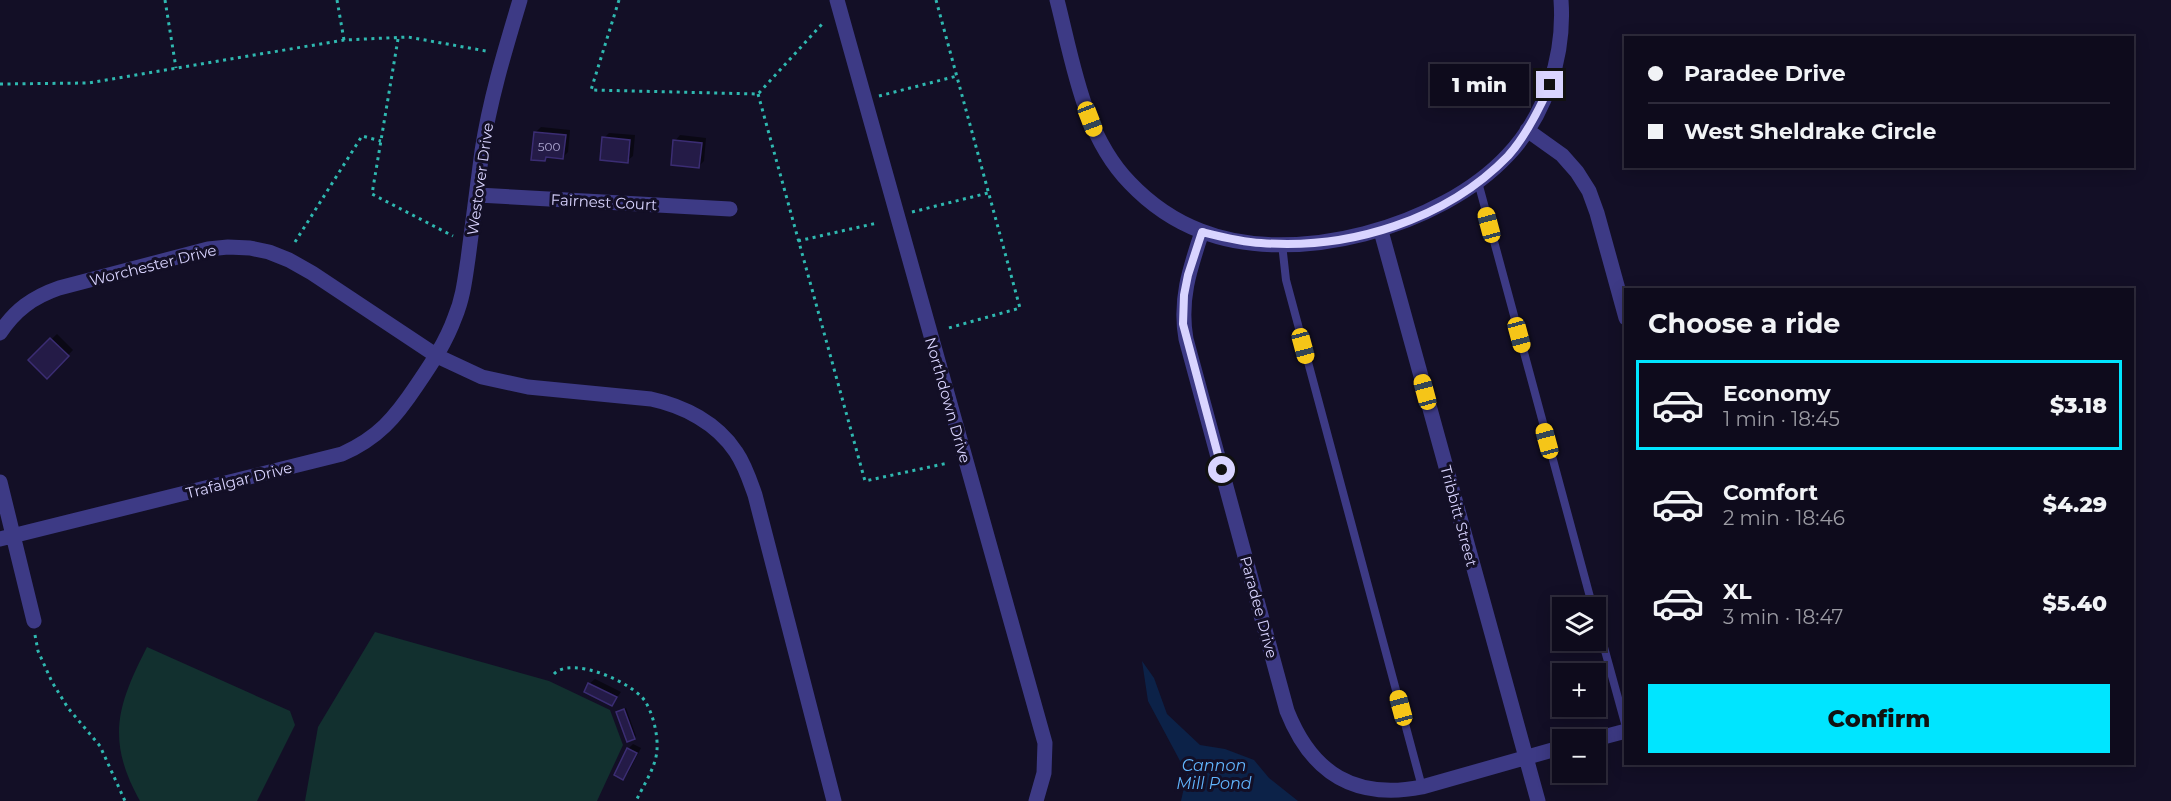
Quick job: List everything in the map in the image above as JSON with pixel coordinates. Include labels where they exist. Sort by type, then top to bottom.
[{"type":"street","name":"Westover Drive","points":[[437,356],[462,298],[478,195],[482,151],[492,102],[520,0]]},
{"type":"street","name":"Northdown Drive","points":[[837,0],[1045,743],[1044,774],[1036,801]]},
{"type":"street","points":[[1057,0],[1084,103],[1096,135],[1129,183],[1151,202],[1202,232],[1233,240],[1282,244],[1315,242],[1381,231],[1440,206],[1478,183],[1509,154],[1527,130],[1545,96],[1557,61],[1561,33],[1561,0]]},
{"type":"street","points":[[1527,130],[1562,155],[1577,172],[1589,191],[1624,311]]},
{"type":"street","name":"Fairnest Court","points":[[478,195],[730,209]]},
{"type":"street","name":"Tribbitt Street","points":[[1381,231],[1538,801]]},
{"type":"street","name":"Paradee Drive","points":[[1202,232],[1188,275],[1184,295],[1183,324],[1287,711],[1295,733],[1307,751],[1324,767],[1344,780],[1364,788],[1400,791],[1422,787],[1552,750]]},
{"type":"street","name":"Worchester Drive","points":[[0,333],[10,317],[24,305],[59,288],[208,249],[250,248],[279,256],[312,273],[437,356]]},
{"type":"street","points":[[437,356],[460,368],[503,383],[671,403],[689,411],[723,436],[736,452],[755,495],[834,801]]},
{"type":"street","name":"Trafalgar Drive","points":[[6,537],[342,454],[362,445],[380,431],[410,396],[437,356]]},
{"type":"street","points":[[0,482],[6,537],[34,621]]},
{"type":"street","points":[[1606,735],[1624,730]]},
{"type":"lane","points":[[1478,183],[1590,597]]},
{"type":"lane","points":[[1282,244],[1286,280],[1422,787]]},
{"type":"lane","points":[[1605,651],[1624,722]]},
{"type":"path","points":[[165,0],[176,69]]},
{"type":"path","points":[[337,0],[344,40]]},
{"type":"path","points":[[619,0],[591,90],[758,94],[823,23]]},
{"type":"path","points":[[936,0],[1020,308],[943,329]]},
{"type":"path","points":[[0,84],[88,83],[344,40],[408,37],[486,51]]},
{"type":"path","points":[[398,39],[372,194],[453,236]]},
{"type":"path","points":[[879,96],[957,76]]},
{"type":"path","points":[[758,94],[865,481],[948,463]]},
{"type":"path","points":[[295,242],[362,136],[381,141]]},
{"type":"path","points":[[911,213],[988,193]]},
{"type":"path","points":[[798,242],[878,223]]},
{"type":"path","points":[[34,621],[38,651],[52,682],[68,708],[100,746],[125,801]]},
{"type":"path","points":[[554,674],[561,669],[574,666],[591,670],[636,691],[645,702],[653,723],[657,751],[653,766],[636,801]]},
{"type":"green space","points":[[375,632],[549,681],[610,710],[623,745],[597,801],[305,801],[318,727]]},
{"type":"green space","points":[[147,647],[290,711],[295,725],[257,801],[140,801],[123,760],[119,741],[119,723],[128,687]]},
{"type":"water","name":"Cannon Mill Pond","points":[[1142,661],[1154,678],[1167,714],[1200,745],[1225,749],[1254,760],[1269,778],[1298,801],[1181,801],[1187,774],[1148,701]]},
{"type":"building","points":[[534,132],[566,135],[563,159],[546,157],[545,161],[531,160]]},
{"type":"building","points":[[602,137],[630,140],[628,163],[600,160]]},
{"type":"building","points":[[673,140],[702,143],[699,168],[671,165]]},
{"type":"building","points":[[50,338],[69,356],[47,379],[28,360]]},
{"type":"building","points":[[588,683],[617,697],[612,706],[584,692]]},
{"type":"building","points":[[624,709],[635,739],[627,742],[616,712]]},
{"type":"building","points":[[627,748],[637,753],[623,780],[614,775]]},
{"type":"route","points":[[1222,470],[1183,324],[1184,295],[1188,275],[1202,232],[1233,240],[1260,243],[1315,242],[1381,231],[1414,218],[1440,206],[1478,183],[1491,172],[1509,154],[1527,130],[1550,85]]}]
